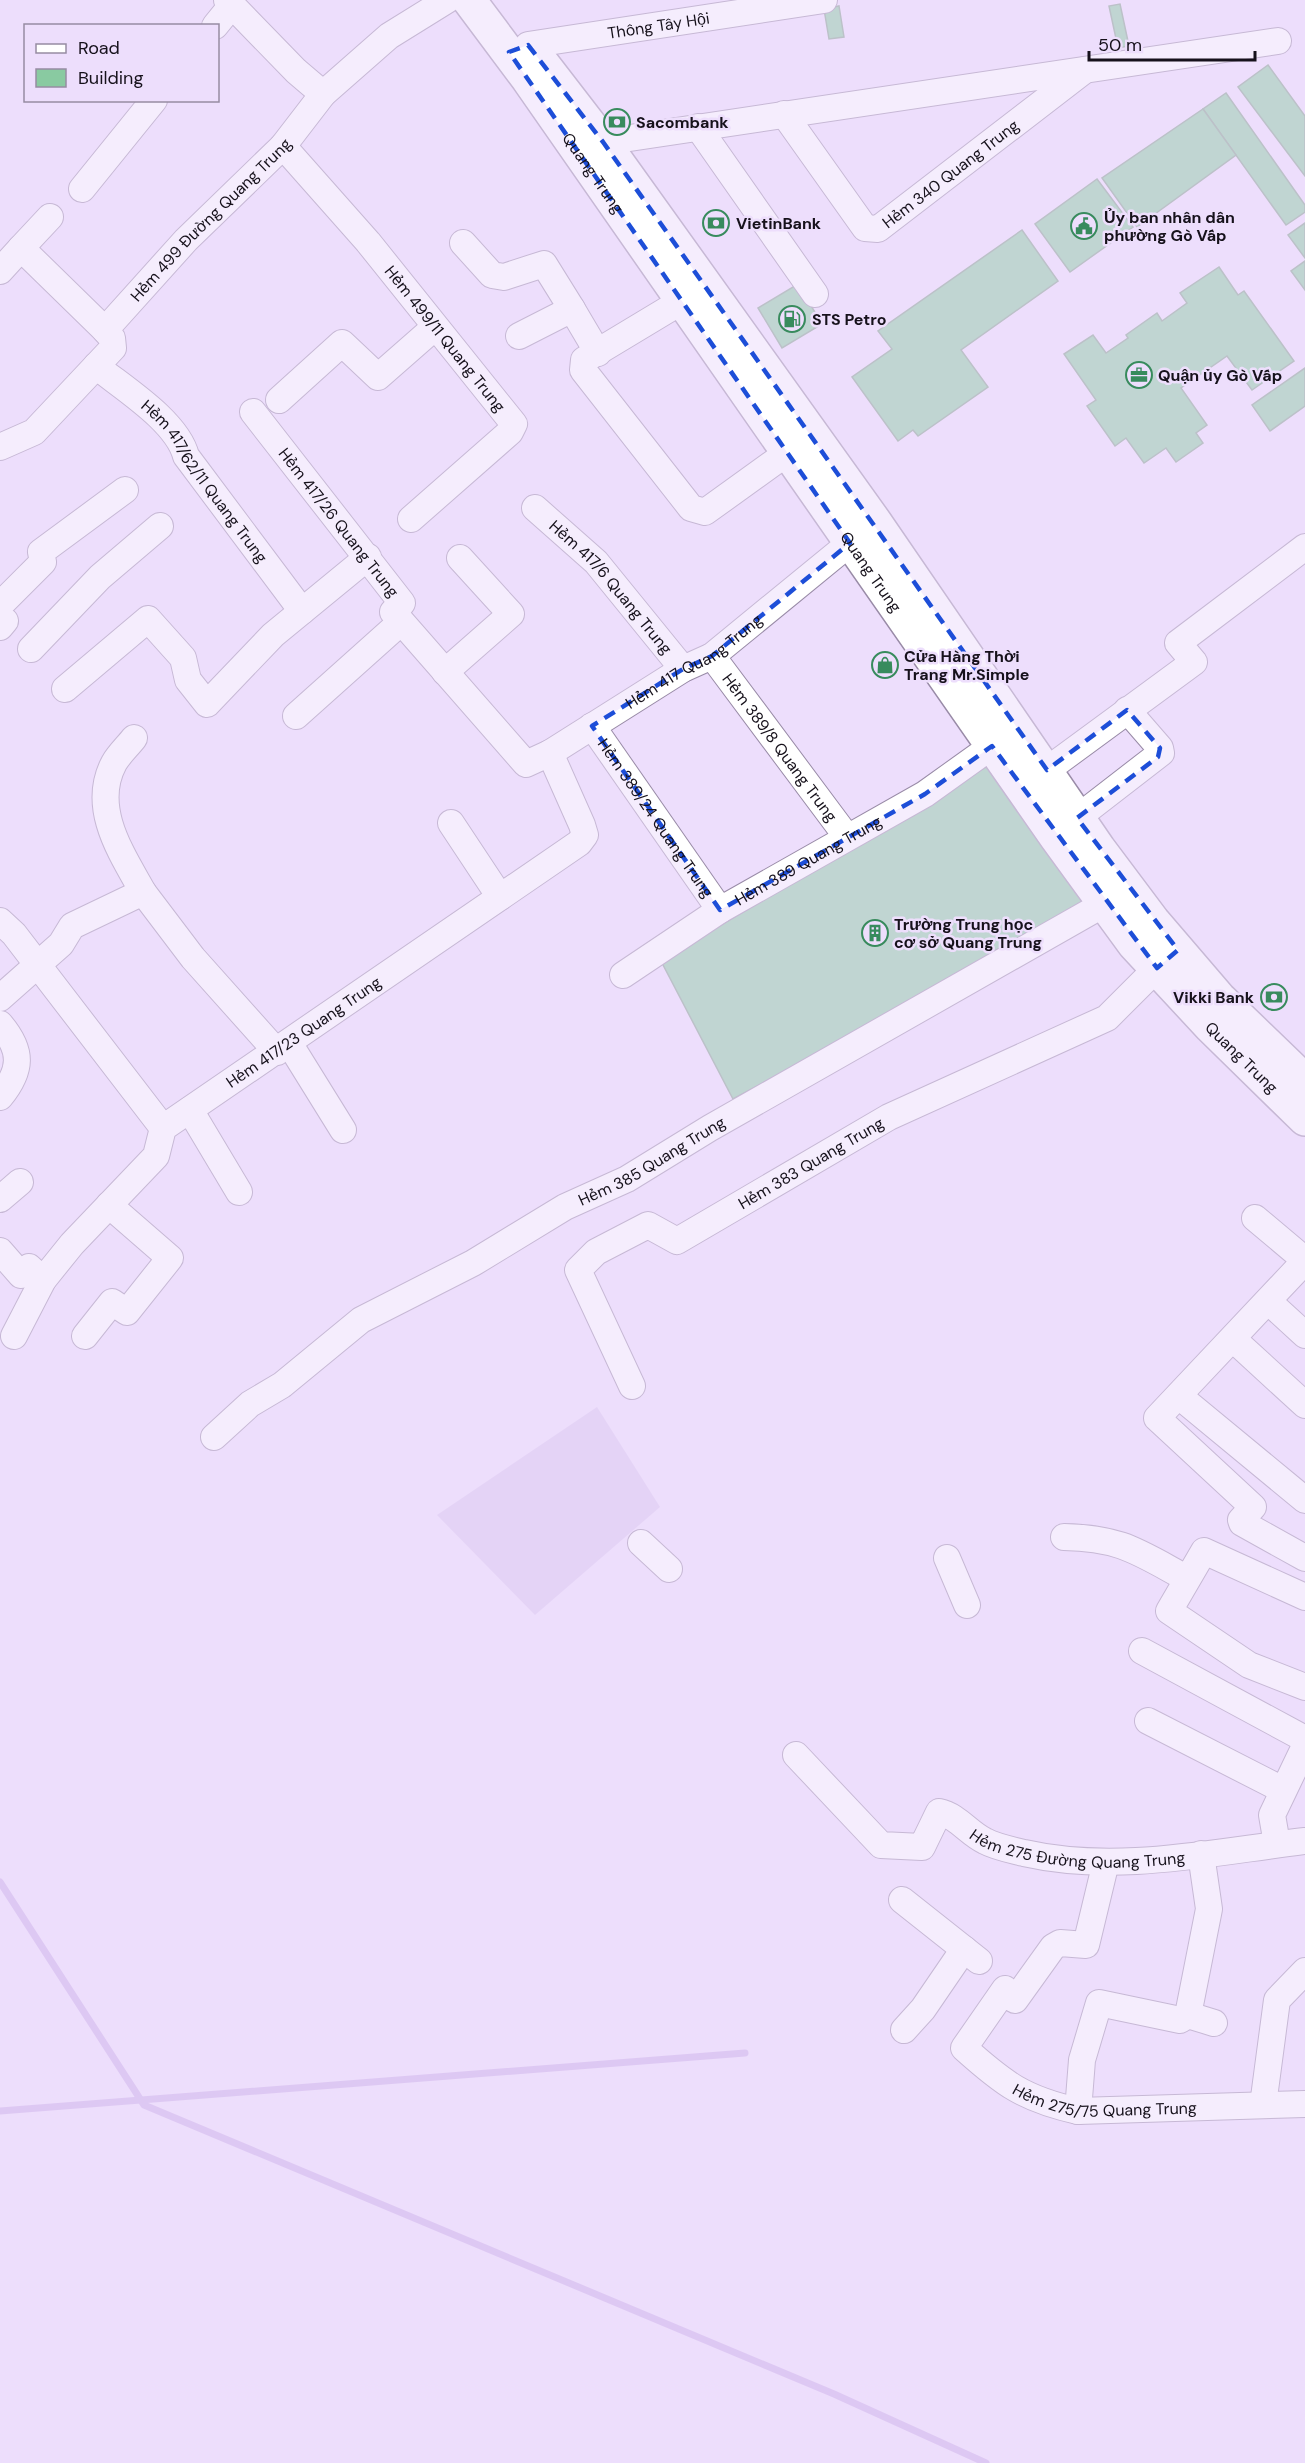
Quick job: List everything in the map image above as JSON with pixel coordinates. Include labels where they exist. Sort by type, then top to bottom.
[{"type":"main road","name":"Quang Trung","points":[[469,0],[518,49],[603,142],[875,522],[1047,770],[1211,1027],[1305,1119]]},
{"type":"main road","name":"Quang Trung","points":[[496,0],[518,49],[682,301],[1104,904],[1167,959],[1220,998],[1305,1081]]},
{"type":"main road","points":[[850,543],[875,522]]},
{"type":"street","name":"Hẻm 499 Đường Quang Trung","points":[[105,330],[186,240],[283,146],[323,94],[389,36],[447,0]]},
{"type":"street","name":"Thông Tây Hội","points":[[518,49],[825,0]]},
{"type":"street","points":[[216,24],[230,2],[323,94]]},
{"type":"street","name":"Hẻm 340 Quang Trung","points":[[603,142],[1278,41]]},
{"type":"street","name":"Hẻm 340 Quang Trung","points":[[784,114],[865,228],[878,229],[1086,69]]},
{"type":"street","points":[[82,189],[152,102]]},
{"type":"street","points":[[698,127],[815,294]]},
{"type":"street","name":"Hẻm 499/11 Quang Trung","points":[[283,146],[368,242],[514,424],[510,432],[411,519]]},
{"type":"street","points":[[0,271],[50,218]]},
{"type":"street","points":[[463,243],[492,275],[504,277],[544,264],[598,353]]},
{"type":"street","points":[[0,447],[34,432],[113,348],[112,338],[105,330],[21,248]]},
{"type":"street","points":[[682,301],[584,360],[583,370],[691,508],[698,511],[705,512],[787,453]]},
{"type":"street","points":[[519,336],[572,309]]},
{"type":"street","points":[[279,400],[342,342],[378,378],[435,327]]},
{"type":"street","name":"Hẻm 417/62/11 Quang Trung","points":[[96,366],[156,414],[179,438],[186,456],[302,611]]},
{"type":"street","name":"Hẻm 417/26 Quang Trung","points":[[253,412],[402,603],[393,612],[401,622]]},
{"type":"street","points":[[2,617],[43,562],[41,552],[125,490]]},
{"type":"street","name":"Hẻm 417/6 Quang Trung","points":[[535,508],[596,562],[683,669]]},
{"type":"street","points":[[31,649],[100,577],[160,526]]},
{"type":"street","name":"Hẻm 417 Quang Trung","points":[[445,672],[526,764],[550,753],[683,669],[712,657],[850,543]]},
{"type":"street","points":[[1047,770],[1194,662],[1178,643],[1305,547]]},
{"type":"street","points":[[66,688],[148,619],[183,658],[188,680],[207,704],[273,635],[368,557]]},
{"type":"street","points":[[296,716],[401,622],[445,672],[511,614],[460,558]]},
{"type":"street","name":"Hẻm 389/8 Quang Trung","points":[[712,657],[847,837]]},
{"type":"street","points":[[1077,818],[1161,753],[1160,748],[1127,710]]},
{"type":"street","name":"Hẻm 389/24 Quang Trung","points":[[592,726],[720,910]]},
{"type":"street","points":[[134,738],[113,764],[105,796],[110,831],[143,892],[163,920],[193,958],[283,1047],[343,1130]]},
{"type":"street","name":"Hẻm 389 Quang Trung","points":[[623,975],[720,910],[925,795],[992,746]]},
{"type":"street","name":"Hẻm 417/23 Quang Trung","points":[[163,1128],[579,843],[585,835],[550,753]]},
{"type":"street","points":[[451,823],[500,897]]},
{"type":"street","points":[[0,998],[61,944],[72,926],[143,892]]},
{"type":"street","name":"Hẻm 385 Quang Trung","points":[[214,1437],[250,1404],[282,1385],[361,1320],[473,1263],[565,1207],[627,1179],[721,1122],[1104,904]]},
{"type":"street","points":[[0,921],[37,965],[163,1128],[156,1156],[72,1244],[43,1280],[14,1336]]},
{"type":"street","name":"Hẻm 383 Quang Trung","points":[[632,1386],[578,1270],[596,1252],[648,1225],[677,1241],[889,1117],[1107,1018],[1167,959]]},
{"type":"street","points":[[0,1024],[12,1038],[19,1062],[12,1082],[0,1097]]},
{"type":"street","points":[[190,1110],[239,1192]]},
{"type":"street","points":[[0,1199],[20,1182]]},
{"type":"street","points":[[85,1336],[112,1302],[127,1312],[170,1258],[110,1205]]},
{"type":"street","points":[[1255,1218],[1305,1260],[1233,1340],[1157,1418],[1253,1507],[1241,1520],[1242,1523],[1305,1558]]},
{"type":"street","points":[[0,1251],[21,1275],[29,1268],[43,1280]]},
{"type":"street","points":[[1268,1301],[1305,1335]]},
{"type":"street","points":[[1233,1340],[1305,1405]]},
{"type":"street","points":[[1179,1396],[1305,1500]]},
{"type":"street","points":[[1064,1537],[1098,1538],[1125,1545],[1186,1578]]},
{"type":"street","points":[[641,1543],[669,1569]]},
{"type":"street","points":[[1305,1597],[1203,1551],[1170,1607],[1171,1615],[1249,1665],[1305,1688]]},
{"type":"street","points":[[947,1558],[967,1605]]},
{"type":"street","points":[[1142,1650],[1305,1739]]},
{"type":"street","points":[[1148,1721],[1282,1790]]},
{"type":"street","points":[[1277,1844],[1272,1815],[1305,1746]]},
{"type":"street","name":"Hẻm 275 Đường Quang Trung","points":[[796,1755],[881,1845],[922,1847],[937,1813],[941,1812],[960,1821],[984,1841],[1024,1853],[1084,1862],[1151,1861],[1305,1840]]},
{"type":"street","points":[[1077,2111],[1082,2060],[1099,2003],[1180,2020],[1188,2015],[1209,1909],[1201,1854]]},
{"type":"street","name":"Hẻm 275/75 Quang Trung","points":[[1106,1862],[1086,1946],[1060,1943],[1053,1947],[1015,2000],[1005,1989],[964,2048],[1016,2091],[1042,2103],[1077,2111],[1305,2104]]},
{"type":"street","points":[[902,1900],[971,1955],[904,2030]]},
{"type":"street","points":[[1263,2105],[1277,2000],[1305,1971]]},
{"type":"street","points":[[1188,2015],[1214,2023]]},
{"type":"highlighted area","points":[[528,45],[603,142],[1047,770],[1127,710],[1160,748],[1158,757],[1077,818],[1178,950],[1157,968],[992,746],[925,794],[720,910],[592,726],[683,669],[712,656],[850,543],[509,52]]},
{"type":"shaded area","points":[[597,1407],[660,1507],[535,1615],[437,1515]]},
{"type":"building","points":[[1120,4],[1129,46],[1118,48],[1109,6]]},
{"type":"building","points":[[839,6],[844,37],[829,39],[824,9]]},
{"type":"building","points":[[1268,65],[1305,116],[1305,176],[1238,87]]},
{"type":"building","points":[[1226,93],[1305,205],[1305,212],[1286,225],[1203,109]]},
{"type":"building","points":[[1203,109],[1236,155],[1137,227],[1102,178]]},
{"type":"building","name":"Ủy ban nhân dân phường Gò Vấp","points":[[1097,179],[1133,227],[1070,272],[1035,224]]},
{"type":"building","points":[[1305,223],[1305,258],[1288,235]]},
{"type":"building","points":[[1022,230],[1058,281],[961,350],[988,387],[918,436],[913,430],[898,441],[852,377],[892,349],[878,331]]},
{"type":"building","points":[[1305,261],[1305,290],[1291,271]]},
{"type":"building","name":"Quận ủy Gò Vấp","points":[[1219,267],[1238,295],[1244,291],[1294,361],[1252,390],[1227,356],[1181,388],[1207,425],[1196,433],[1203,443],[1176,462],[1166,448],[1144,463],[1126,438],[1115,446],[1087,406],[1096,400],[1064,354],[1093,335],[1106,353],[1128,338],[1126,335],[1157,313],[1162,321],[1187,303],[1180,293]]},
{"type":"building","name":"STS Petro","points":[[798,284],[822,324],[782,348],[758,308]]},
{"type":"building","points":[[1305,368],[1305,406],[1270,431],[1252,405]]},
{"type":"building","name":"Trường Trung học cơ sở Quang Trung","points":[[989,765],[1094,904],[733,1099],[661,961]]},
{"type":"waterway","points":[[0,1882],[144,2105],[834,2394],[986,2463]]},
{"type":"waterway","points":[[0,2111],[745,2053]]},
{"type":"place","name":"Sacombank","points":[[617,122]]},
{"type":"place","name":"VietinBank","points":[[716,223]]},
{"type":"place","name":"Ủy ban nhân dân phường Gò Vấp","points":[[1084,226]]},
{"type":"place","name":"STS Petro","points":[[792,319]]},
{"type":"place","name":"Quận ủy Gò Vấp","points":[[1139,375]]},
{"type":"place","name":"Cửa Hàng Thời Trang Mr.Simple","points":[[885,665]]},
{"type":"place","name":"Trường Trung học cơ sở Quang Trung","points":[[875,933]]},
{"type":"place","name":"Vikki Bank","points":[[1274,997]]}]
